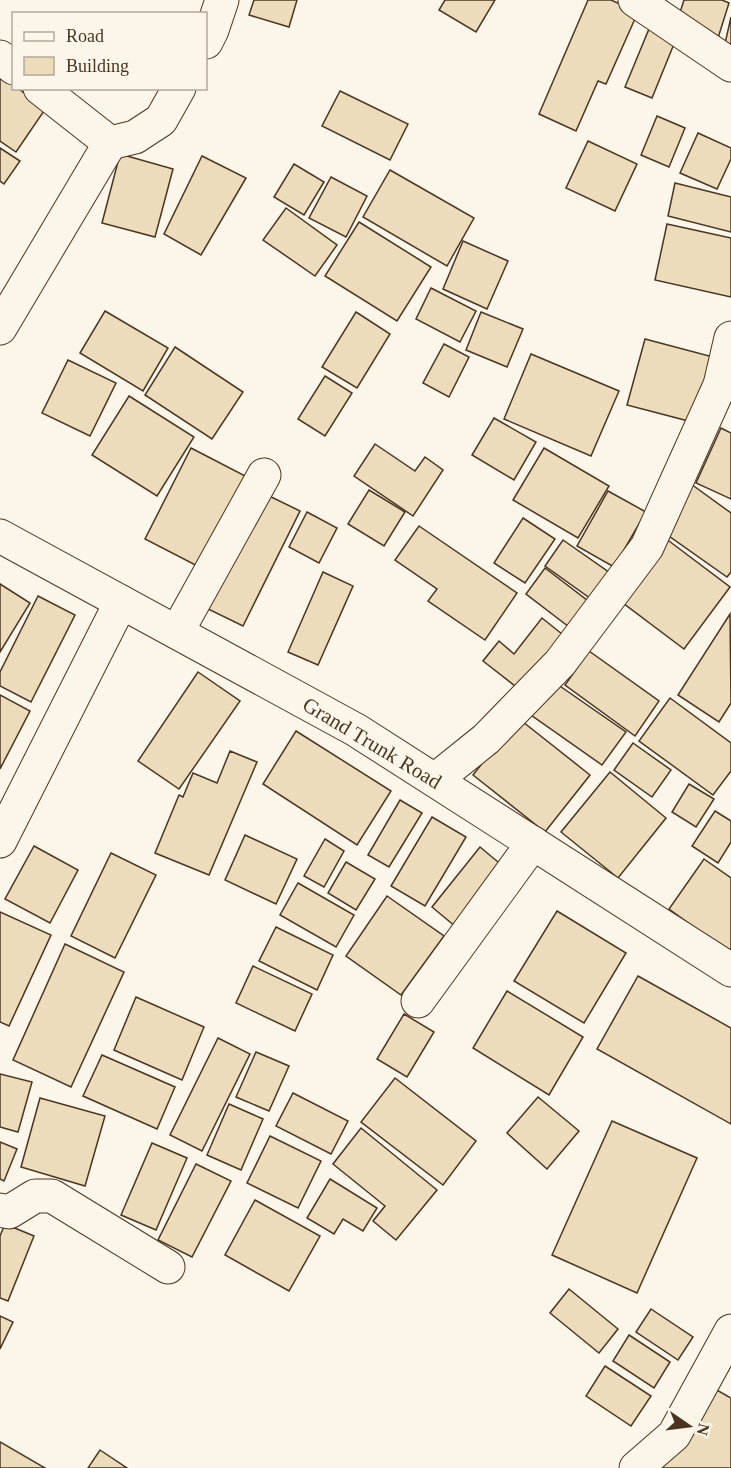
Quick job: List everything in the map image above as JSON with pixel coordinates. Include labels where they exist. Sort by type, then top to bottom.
[{"type":"street","points":[[207,40],[222,0]]},
{"type":"street","points":[[635,0],[731,65]]},
{"type":"street","points":[[0,57],[12,66]]},
{"type":"street","points":[[43,90],[110,143]]},
{"type":"street","points":[[0,328],[110,143],[135,136],[161,120],[178,90]]},
{"type":"street","points":[[435,780],[486,739],[560,663],[647,547],[720,385],[731,338]]},
{"type":"street","points":[[177,632],[264,476]]},
{"type":"street","name":"Grand Trunk Road","points":[[0,536],[356,730],[731,970]]},
{"type":"street","points":[[0,841],[122,602]]},
{"type":"street","points":[[418,1000],[533,843]]},
{"type":"street","points":[[0,1210],[9,1212],[35,1196],[52,1196],[168,1268]]},
{"type":"street","points":[[636,1468],[674,1435],[731,1331]]},
{"type":"building","points":[[254,0],[297,0],[289,27],[249,15]]},
{"type":"building","points":[[445,0],[495,0],[476,32],[439,10]]},
{"type":"building","points":[[588,0],[611,0],[638,12],[606,84],[598,81],[576,131],[539,114]]},
{"type":"building","points":[[684,0],[722,0],[729,3],[718,38],[676,25]]},
{"type":"building","points":[[731,17],[731,50],[724,48]]},
{"type":"building","points":[[649,29],[676,39],[652,98],[625,87]]},
{"type":"building","points":[[0,76],[12,85],[12,90],[20,90],[46,108],[16,152],[0,141]]},
{"type":"building","points":[[340,91],[408,124],[390,160],[322,126]]},
{"type":"building","points":[[657,116],[685,128],[669,167],[641,155]]},
{"type":"building","points":[[698,133],[731,148],[731,159],[717,189],[680,173]]},
{"type":"building","points":[[588,141],[637,164],[615,211],[566,188]]},
{"type":"building","points":[[0,148],[20,161],[4,184],[0,181]]},
{"type":"building","points":[[120,154],[173,169],[155,237],[102,223]]},
{"type":"building","points":[[202,156],[246,178],[201,255],[164,234]]},
{"type":"building","points":[[294,164],[324,182],[304,215],[274,197]]},
{"type":"building","points":[[390,170],[474,218],[447,266],[363,217]]},
{"type":"building","points":[[331,177],[367,196],[346,237],[309,218]]},
{"type":"building","points":[[675,183],[731,197],[731,232],[668,216]]},
{"type":"building","points":[[286,208],[337,245],[315,276],[263,240]]},
{"type":"building","points":[[359,222],[431,267],[397,321],[325,276]]},
{"type":"building","points":[[667,224],[731,238],[731,297],[655,280]]},
{"type":"building","points":[[463,241],[508,261],[487,309],[443,289]]},
{"type":"building","points":[[431,288],[476,311],[460,342],[416,319]]},
{"type":"building","points":[[105,311],[168,348],[143,391],[80,353]]},
{"type":"building","points":[[356,312],[390,334],[357,388],[322,367]]},
{"type":"building","points":[[481,312],[523,329],[507,367],[466,350]]},
{"type":"building","points":[[645,339],[713,357],[696,423],[627,405]]},
{"type":"building","points":[[444,344],[469,357],[449,397],[423,383]]},
{"type":"building","points":[[175,347],[243,392],[212,439],[145,395]]},
{"type":"building","points":[[531,354],[619,391],[591,456],[504,419]]},
{"type":"building","points":[[68,360],[116,383],[90,436],[42,413]]},
{"type":"building","points":[[325,376],[352,393],[325,436],[298,419]]},
{"type":"building","points":[[129,396],[194,437],[157,496],[92,455]]},
{"type":"building","points":[[494,418],[536,442],[514,480],[472,455]]},
{"type":"building","points":[[721,428],[731,433],[731,499],[696,483]]},
{"type":"building","points":[[375,444],[415,471],[425,457],[443,470],[413,516],[354,476]]},
{"type":"building","points":[[191,448],[253,480],[207,571],[145,539]]},
{"type":"building","points":[[544,448],[609,486],[578,538],[513,500]]},
{"type":"building","points":[[691,484],[731,513],[731,572],[727,577],[659,529]]},
{"type":"building","points":[[369,490],[405,512],[384,546],[348,524]]},
{"type":"building","points":[[608,491],[646,512],[614,567],[577,546]]},
{"type":"building","points":[[261,492],[300,511],[243,626],[204,607]]},
{"type":"building","points":[[307,512],[337,528],[319,563],[289,547]]},
{"type":"building","points":[[523,518],[555,539],[525,583],[494,563]]},
{"type":"building","points":[[419,526],[517,593],[485,640],[428,601],[437,589],[395,560]]},
{"type":"building","points":[[665,538],[730,587],[684,649],[619,600]]},
{"type":"building","points":[[563,540],[613,575],[594,601],[545,566]]},
{"type":"building","points":[[545,568],[592,604],[573,630],[526,594]]},
{"type":"building","points":[[323,572],[353,586],[318,665],[288,652]]},
{"type":"building","points":[[0,584],[30,603],[0,652]]},
{"type":"building","points":[[38,596],[75,615],[31,702],[0,686],[0,672]]},
{"type":"building","points":[[730,614],[731,703],[719,722],[678,695]]},
{"type":"building","points":[[542,618],[567,638],[524,693],[483,661],[499,641],[514,654]]},
{"type":"building","points":[[589,651],[659,701],[635,736],[565,685]]},
{"type":"building","points":[[198,672],[240,701],[179,789],[138,761]]},
{"type":"building","points":[[554,682],[626,732],[602,765],[531,715]]},
{"type":"building","points":[[0,695],[30,711],[0,769]]},
{"type":"building","points":[[670,698],[731,743],[731,771],[713,795],[639,741]]},
{"type":"building","points":[[518,718],[590,775],[545,832],[473,775]]},
{"type":"building","points":[[296,731],[391,791],[357,845],[263,784]]},
{"type":"building","points":[[633,743],[671,770],[652,797],[614,770]]},
{"type":"building","points":[[230,751],[257,762],[209,875],[155,853],[179,795],[183,797],[193,773],[217,783]]},
{"type":"building","points":[[610,772],[666,818],[618,878],[561,832]]},
{"type":"building","points":[[689,784],[714,799],[696,827],[672,812]]},
{"type":"building","points":[[400,800],[422,813],[389,867],[368,855]]},
{"type":"building","points":[[715,811],[731,821],[731,842],[718,863],[692,846]]},
{"type":"building","points":[[432,817],[466,837],[425,906],[391,886]]},
{"type":"building","points":[[245,835],[297,859],[276,904],[225,880]]},
{"type":"building","points":[[325,839],[344,851],[324,887],[304,876]]},
{"type":"building","points":[[34,846],[78,870],[50,923],[5,899]]},
{"type":"building","points":[[480,847],[504,867],[456,927],[432,907]]},
{"type":"building","points":[[111,853],[156,875],[115,958],[71,936]]},
{"type":"building","points":[[704,859],[731,878],[731,954],[669,909]]},
{"type":"building","points":[[346,862],[375,879],[356,910],[328,893]]},
{"type":"building","points":[[298,883],[354,915],[336,947],[280,915]]},
{"type":"building","points":[[387,896],[444,936],[401,995],[346,956]]},
{"type":"building","points":[[557,911],[626,953],[584,1023],[514,981]]},
{"type":"building","points":[[0,912],[51,935],[9,1026],[0,1022]]},
{"type":"building","points":[[276,927],[333,955],[317,990],[259,961]]},
{"type":"building","points":[[65,944],[124,972],[71,1087],[13,1060]]},
{"type":"building","points":[[253,966],[312,994],[295,1031],[236,1003]]},
{"type":"building","points":[[638,976],[731,1028],[731,1124],[597,1049]]},
{"type":"building","points":[[507,991],[583,1037],[549,1095],[473,1048]]},
{"type":"building","points":[[136,997],[204,1027],[182,1080],[114,1050]]},
{"type":"building","points":[[404,1014],[434,1032],[407,1077],[377,1059]]},
{"type":"building","points":[[218,1038],[250,1054],[202,1151],[170,1135]]},
{"type":"building","points":[[256,1052],[289,1066],[269,1111],[236,1097]]},
{"type":"building","points":[[102,1055],[175,1087],[157,1129],[83,1096]]},
{"type":"building","points":[[0,1074],[32,1082],[18,1132],[0,1127]]},
{"type":"building","points":[[395,1078],[476,1141],[443,1185],[361,1122]]},
{"type":"building","points":[[293,1093],[348,1121],[331,1154],[276,1126]]},
{"type":"building","points":[[538,1097],[579,1131],[547,1169],[507,1133]]},
{"type":"building","points":[[40,1098],[105,1116],[85,1186],[21,1167]]},
{"type":"building","points":[[229,1104],[263,1119],[241,1170],[207,1155]]},
{"type":"building","points":[[612,1121],[697,1158],[637,1293],[552,1255]]},
{"type":"building","points":[[361,1128],[437,1190],[396,1240],[373,1221],[385,1206],[333,1164]]},
{"type":"building","points":[[270,1136],[321,1161],[298,1208],[247,1183]]},
{"type":"building","points":[[0,1142],[17,1149],[4,1181],[0,1179]]},
{"type":"building","points":[[152,1143],[187,1158],[156,1230],[121,1215]]},
{"type":"building","points":[[196,1164],[231,1181],[192,1257],[158,1240]]},
{"type":"building","points":[[330,1179],[377,1208],[363,1231],[343,1219],[334,1234],[307,1218]]},
{"type":"building","points":[[255,1200],[320,1236],[289,1291],[225,1255]]},
{"type":"building","points":[[5,1224],[34,1236],[8,1301],[0,1298],[0,1236]]},
{"type":"building","points":[[569,1289],[618,1329],[599,1353],[550,1313]]},
{"type":"building","points":[[651,1309],[693,1337],[678,1360],[636,1332]]},
{"type":"building","points":[[0,1316],[13,1322],[0,1349]]},
{"type":"building","points":[[629,1335],[670,1362],[654,1388],[613,1361]]},
{"type":"building","points":[[605,1366],[651,1396],[631,1426],[586,1396]]},
{"type":"building","points":[[708,1385],[731,1398],[731,1468],[657,1468]]},
{"type":"building","points":[[0,1442],[45,1468],[0,1468]]},
{"type":"building","points":[[100,1450],[127,1468],[88,1468]]}]
